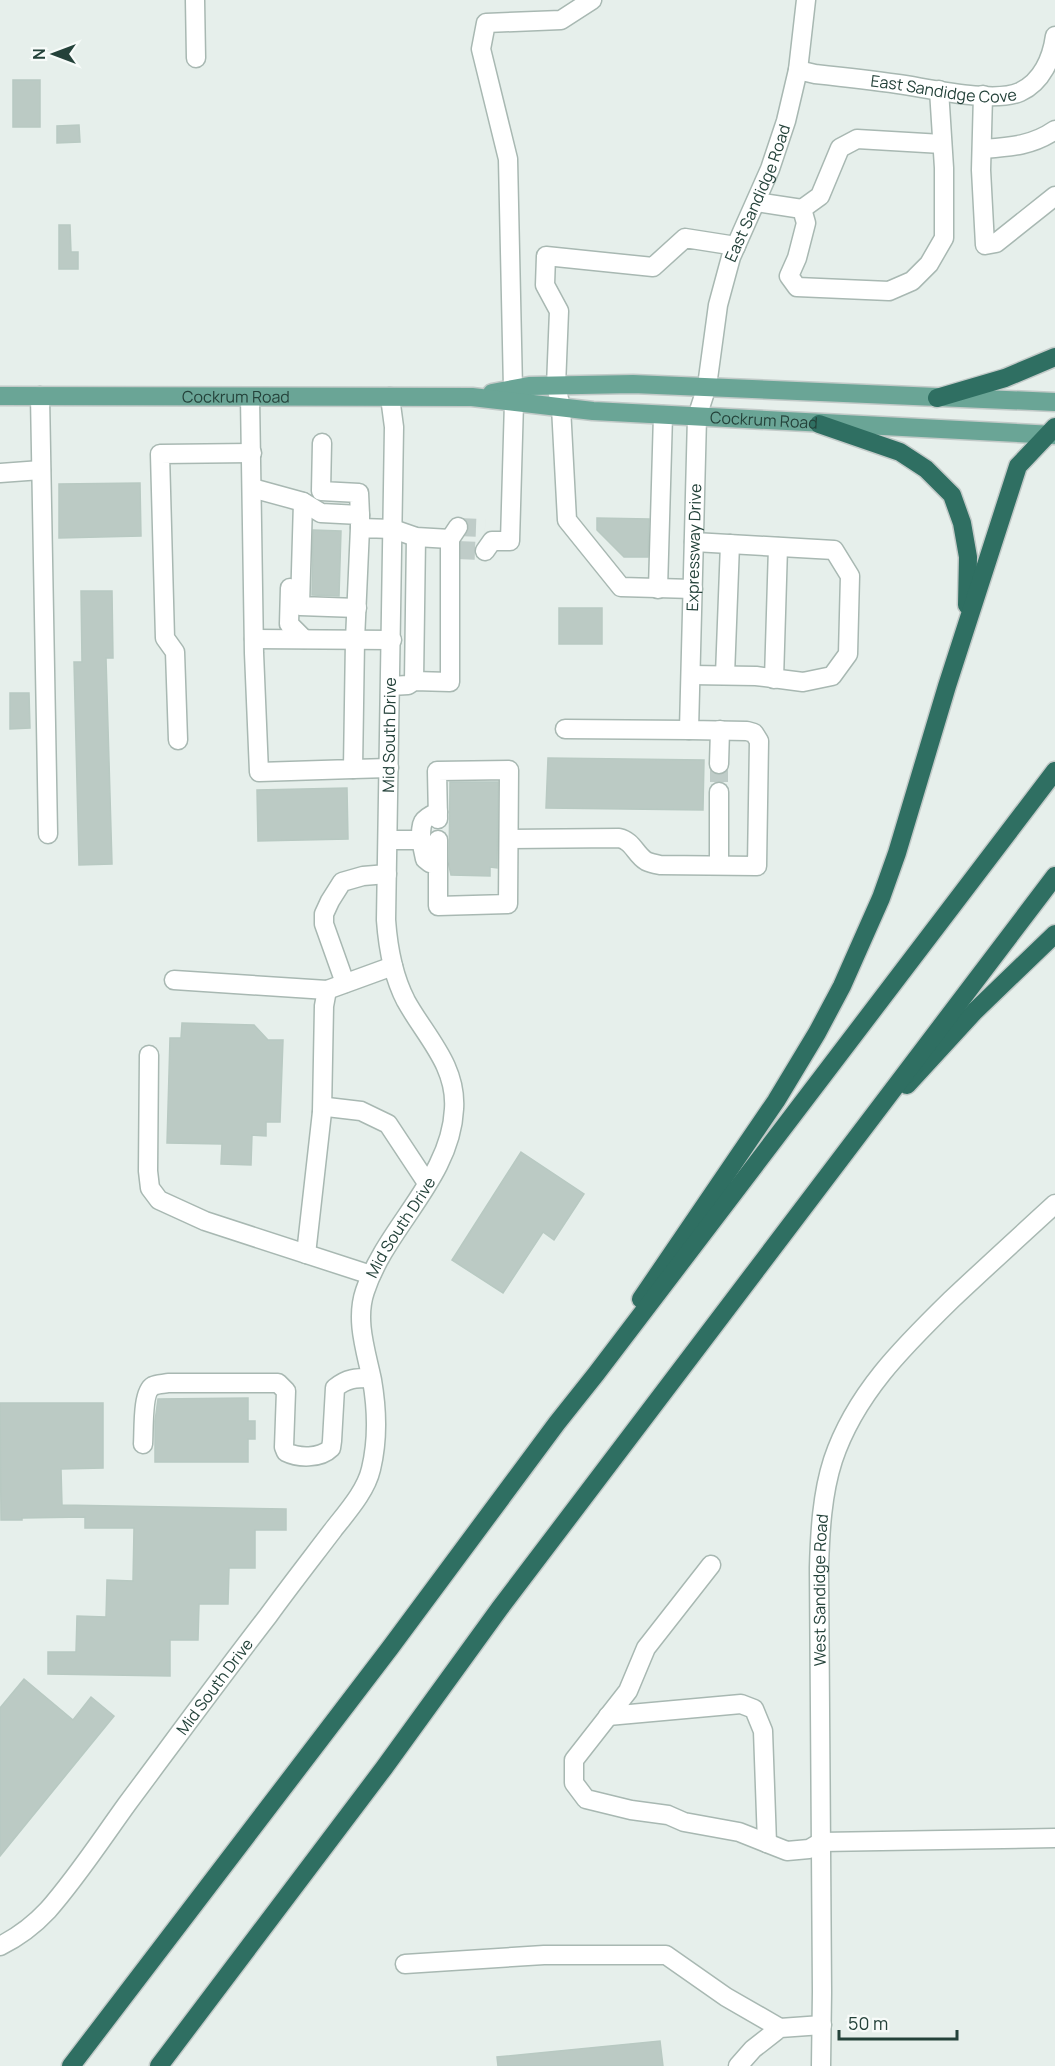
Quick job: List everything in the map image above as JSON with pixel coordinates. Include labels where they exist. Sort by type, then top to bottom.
[{"type":"highway","points":[[938,398],[1005,378],[1055,357]]},
{"type":"highway","points":[[819,424],[900,452],[926,469],[952,495],[962,524],[968,557],[966,626]]},
{"type":"highway","points":[[596,1374],[651,1281],[776,1101],[842,986],[877,908],[897,853],[966,626],[1018,466],[1052,432]]},
{"type":"highway","points":[[72,2066],[311,1753],[557,1423],[1055,771]]},
{"type":"highway","points":[[159,2066],[384,1768],[507,1599],[864,1125],[1055,876]]},
{"type":"highway","points":[[864,1125],[914,1078],[975,1011],[1055,934]]},
{"type":"highway","points":[[170,2066],[218,1989]]},
{"type":"main road","name":"Cockrum Road","points":[[513,395],[529,386],[633,384],[1055,402]]},
{"type":"main road","name":"Cockrum Road","points":[[0,396],[472,397],[513,395],[561,407],[663,415],[819,424],[1052,432]]},
{"type":"street","points":[[195,0],[196,58]]},
{"type":"street","points":[[487,540],[510,541],[513,395],[508,159],[481,49],[486,23],[561,20],[592,0]]},
{"type":"street","name":"East Sandidge Road","points":[[707,386],[718,305],[731,257],[770,169],[786,121],[798,70],[806,0]]},
{"type":"street","name":"East Sandidge Cove","points":[[798,70],[939,90],[983,95],[1009,95],[1021,92],[1036,82],[1048,63],[1055,36]]},
{"type":"street","points":[[802,209],[806,223],[797,258],[789,276],[797,287],[889,291],[912,281],[929,264],[944,238],[939,90]]},
{"type":"street","points":[[983,95],[985,244],[996,243],[1055,196]]},
{"type":"street","points":[[982,148],[1020,146],[1039,140],[1055,130]]},
{"type":"street","points":[[756,201],[802,209],[820,196],[840,148],[857,139],[942,144]]},
{"type":"street","points":[[693,589],[621,587],[567,520],[561,407],[556,386],[559,311],[545,285],[546,256],[652,267],[685,238],[736,246]]},
{"type":"street","name":"Expressway Drive","points":[[689,730],[697,417],[707,386]]},
{"type":"street","points":[[40,396],[48,834]]},
{"type":"street","points":[[250,397],[254,639],[259,772],[389,768]]},
{"type":"street","name":"Mid South Drive","points":[[0,1946],[38,1920],[66,1887],[371,1473],[376,1439],[375,1405],[364,1343],[361,1311],[363,1294],[381,1255],[437,1167],[452,1131],[454,1097],[446,1065],[439,1051],[406,1001],[393,966],[386,920],[394,428],[390,397]]},
{"type":"street","points":[[658,589],[663,415]]},
{"type":"street","points":[[321,513],[322,443]]},
{"type":"street","points":[[178,740],[175,652],[165,638],[160,454],[252,453]]},
{"type":"street","points":[[0,473],[41,470]]},
{"type":"street","points":[[252,488],[297,501],[321,513],[393,529],[417,537],[456,539],[450,682],[414,681],[408,685],[391,686]]},
{"type":"street","points":[[321,491],[359,493],[353,769]]},
{"type":"street","points":[[297,501],[300,606],[357,608]]},
{"type":"street","points":[[297,501],[289,624],[304,639]]},
{"type":"street","points":[[414,681],[417,537]]},
{"type":"street","points":[[691,675],[725,675],[803,682],[832,676],[849,654],[850,576],[834,550],[694,542]]},
{"type":"street","points":[[725,675],[730,544]]},
{"type":"street","points":[[774,679],[778,547]]},
{"type":"street","points":[[254,639],[392,640]]},
{"type":"street","points":[[509,838],[620,838],[629,842],[639,856],[647,862],[660,865],[757,866],[759,741],[754,733],[720,730],[565,729]]},
{"type":"street","points":[[719,764],[720,730]]},
{"type":"street","points":[[509,770],[509,838],[508,904],[438,906],[438,864],[425,859],[429,840],[422,821],[428,816],[438,815],[437,771],[509,770]]},
{"type":"street","points":[[719,792],[719,865]]},
{"type":"street","points":[[388,840],[429,840]]},
{"type":"street","points":[[345,983],[324,924],[324,914],[342,882],[363,876],[387,874]]},
{"type":"street","points":[[174,980],[327,990],[393,966]]},
{"type":"street","points":[[306,1254],[322,1112],[324,1006],[327,990]]},
{"type":"street","points":[[149,1055],[148,1171],[150,1188],[159,1200],[205,1221],[370,1275]]},
{"type":"street","points":[[322,1112],[327,1107],[361,1111],[388,1124],[427,1183]]},
{"type":"street","name":"West Sandidge Road","points":[[821,2066],[819,1568],[820,1530],[833,1461],[851,1418],[863,1398],[908,1342],[1055,1204]]},
{"type":"street","points":[[143,1444],[146,1399],[148,1391],[153,1386],[168,1383],[278,1383],[286,1391],[284,1447],[286,1452],[320,1456],[331,1449],[335,1388],[345,1380],[371,1378]]},
{"type":"street","points":[[711,1565],[646,1648],[628,1691],[574,1760],[574,1783],[586,1799],[630,1810],[668,1815],[684,1822],[739,1832],[786,1851],[808,1849],[821,1842],[1055,1838]]},
{"type":"street","points":[[608,1716],[741,1704],[754,1709],[763,1731],[767,1843]]},
{"type":"street","points":[[405,1964],[544,1955],[666,1955],[726,1997],[780,2028]]},
{"type":"street","points":[[738,2066],[753,2049],[780,2028],[822,2025]]},
{"type":"building","points":[[13,80],[40,80],[40,127],[13,127]]},
{"type":"building","points":[[79,125],[80,142],[57,143],[57,126]]},
{"type":"building","points":[[59,225],[70,225],[71,252],[78,252],[78,269],[59,269]]},
{"type":"building","points":[[140,483],[141,536],[59,538],[59,484]]},
{"type":"building","points":[[597,518],[649,519],[648,557],[624,557],[597,530]]},
{"type":"building","points":[[313,530],[341,531],[339,596],[312,595]]},
{"type":"building","points":[[81,591],[112,591],[113,658],[106,658],[112,864],[79,865],[74,662],[82,662]]},
{"type":"building","points":[[559,608],[602,608],[602,644],[559,644]]},
{"type":"building","points":[[10,693],[29,693],[30,728],[10,729]]},
{"type":"building","points":[[548,758],[704,760],[703,810],[546,808]]},
{"type":"building","points":[[450,782],[498,782],[497,868],[490,867],[490,876],[451,875],[449,866]]},
{"type":"building","points":[[347,788],[348,839],[258,841],[257,790]]},
{"type":"building","points":[[182,1023],[254,1025],[268,1040],[283,1040],[280,1122],[266,1122],[266,1136],[252,1135],[251,1165],[221,1164],[222,1144],[167,1143],[170,1038],[181,1038]]},
{"type":"building","points":[[521,1152],[584,1194],[554,1240],[543,1232],[503,1293],[452,1260]]},
{"type":"building","points":[[248,1398],[248,1421],[255,1421],[255,1439],[248,1439],[248,1462],[155,1462],[155,1421],[158,1399]]},
{"type":"building","points":[[0,1403],[103,1403],[103,1468],[61,1469],[62,1505],[286,1509],[286,1530],[255,1530],[255,1568],[229,1568],[228,1604],[199,1604],[198,1640],[170,1640],[170,1676],[48,1674],[48,1652],[76,1652],[77,1616],[106,1617],[107,1580],[133,1581],[134,1528],[85,1528],[85,1517],[1,1520]]},
{"type":"building","points":[[24,1679],[73,1720],[91,1697],[114,1716],[0,1856],[0,1708]]},
{"type":"building","points":[[660,2041],[663,2066],[498,2066],[497,2057]]},
{"type":"tunnel","points":[[458,527],[485,528]]},
{"type":"tunnel","points":[[457,550],[485,551]]},
{"type":"tunnel","points":[[719,764],[719,792]]}]
